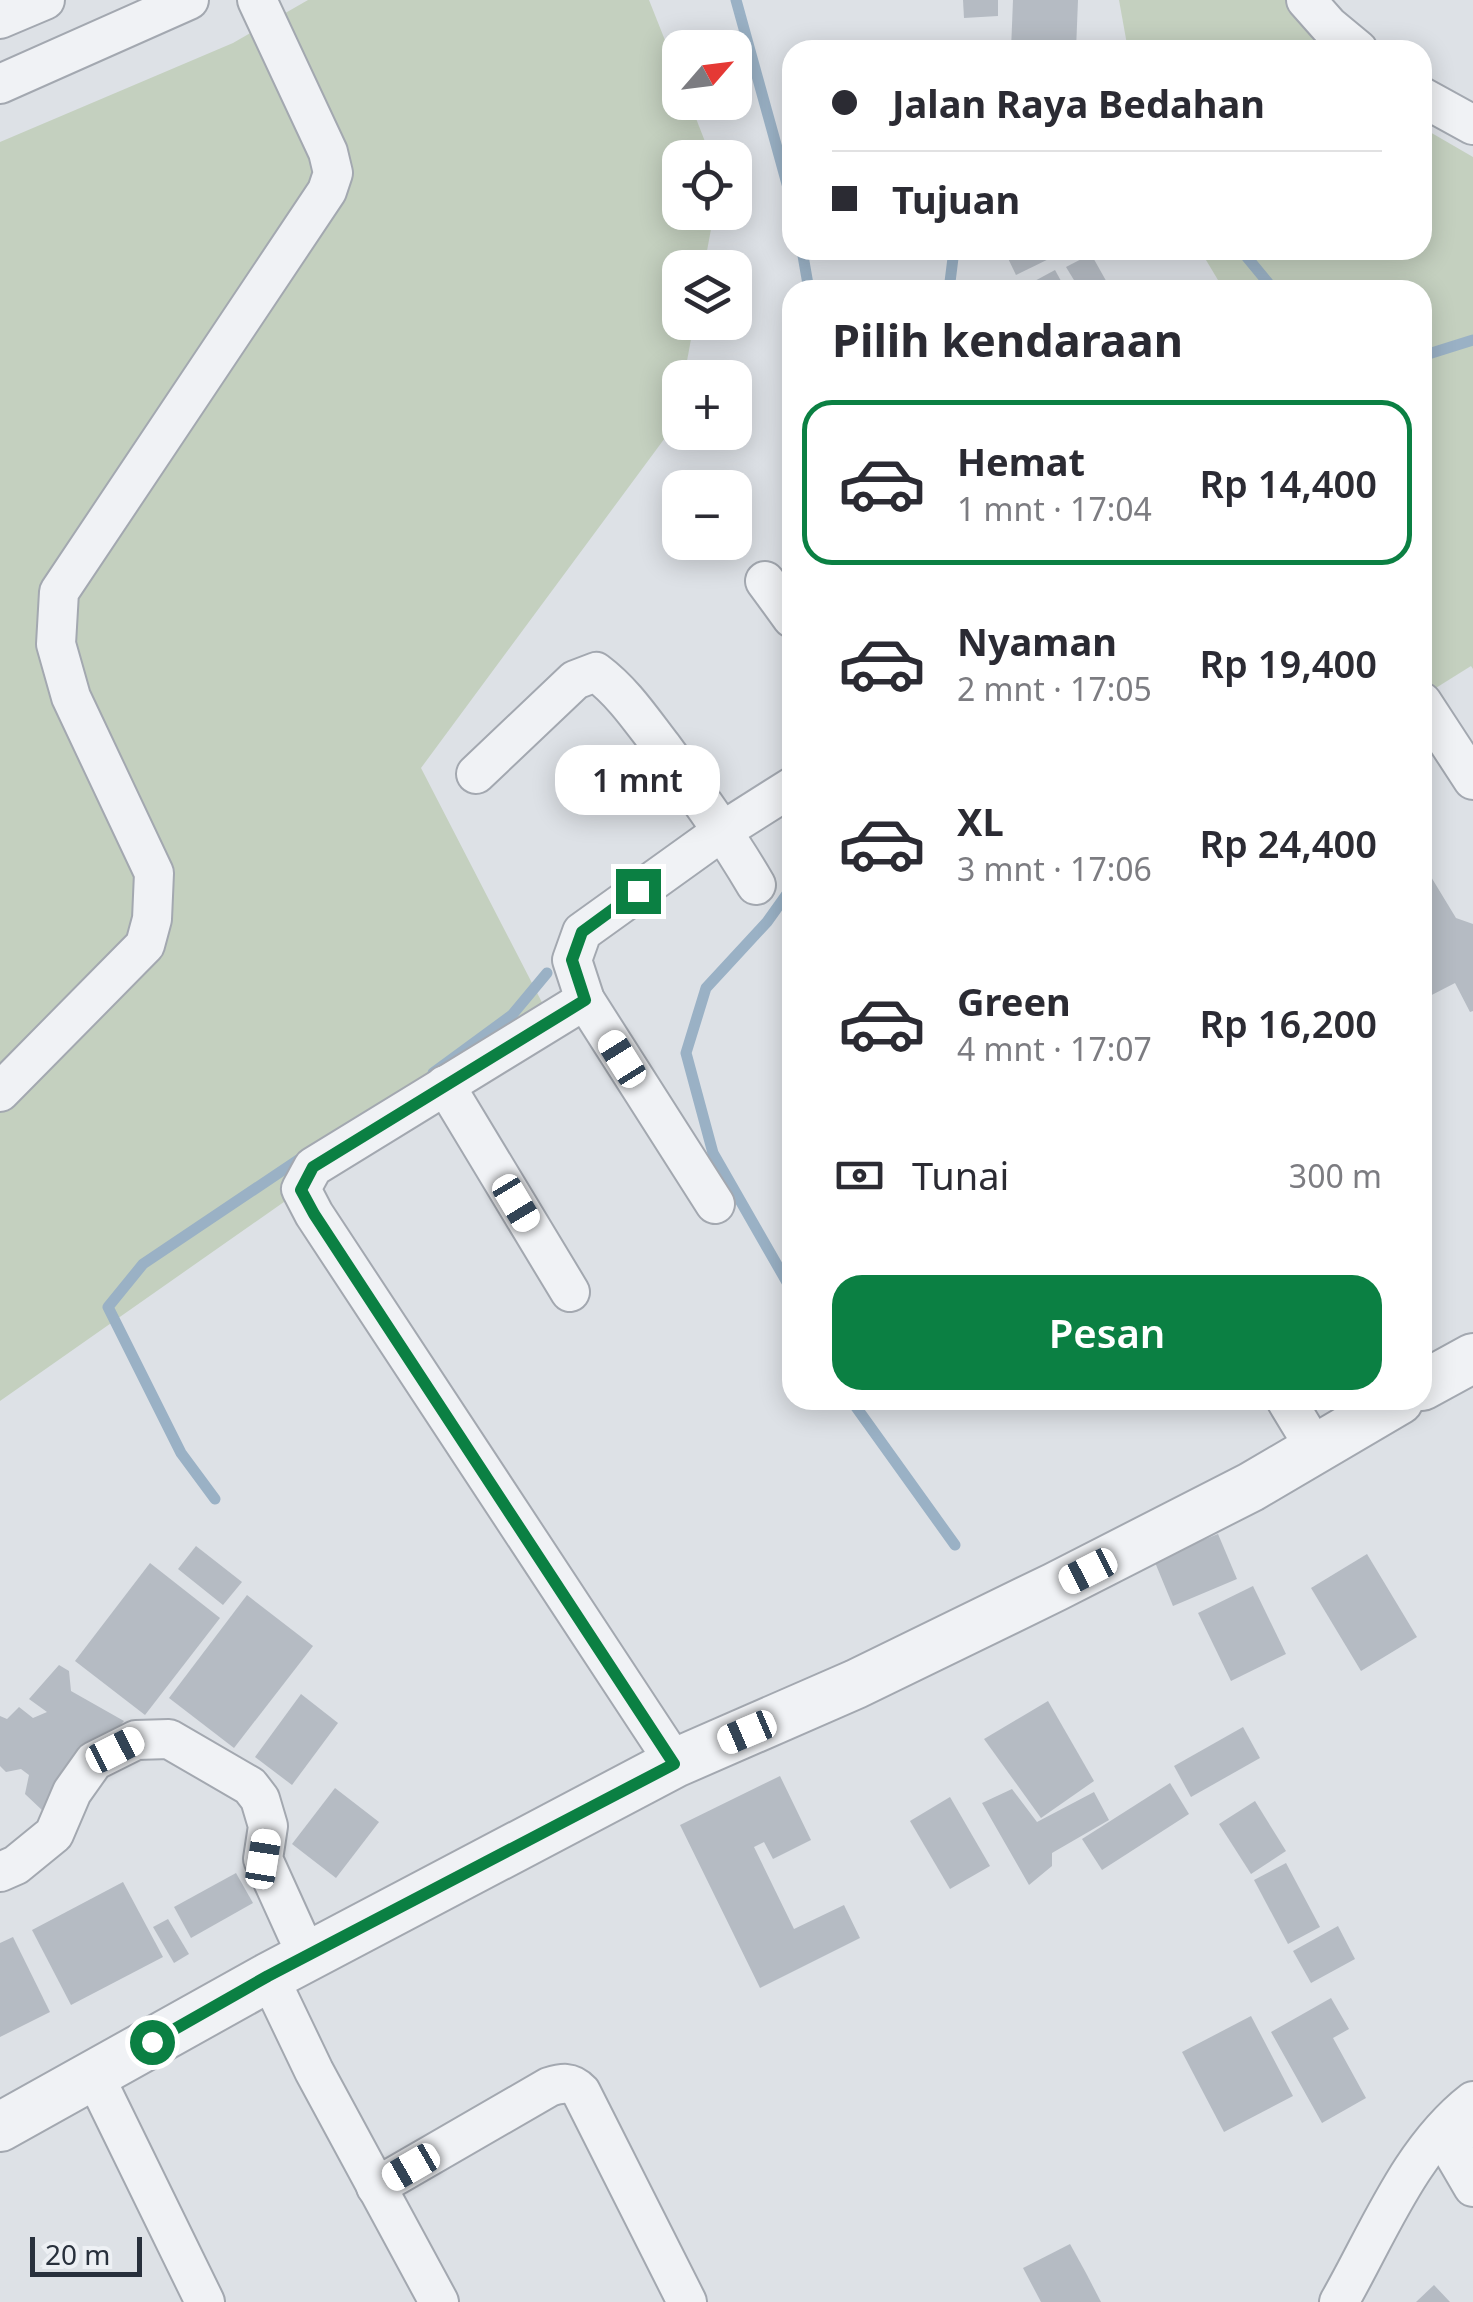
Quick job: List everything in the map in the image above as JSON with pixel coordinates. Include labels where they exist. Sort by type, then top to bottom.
[{"type":"street","points":[[0,19],[45,0]]},
{"type":"street","points":[[0,84],[189,0]]},
{"type":"street","points":[[0,1092],[145,945],[152,919],[154,873],[72,697],[56,644],[59,592],[327,191],[333,173],[328,152],[258,0]]},
{"type":"street","points":[[1306,0],[1346,40]]},
{"type":"street","points":[[1432,102],[1473,125]]},
{"type":"street","points":[[765,581],[782,604]]},
{"type":"street","points":[[476,774],[575,680],[596,672],[617,688],[724,830],[756,885]]},
{"type":"street","points":[[1432,717],[1473,780]]},
{"type":"street","points":[[714,1204],[585,1000],[572,960],[582,932],[782,793]]},
{"type":"street","points":[[585,1000],[313,1167],[301,1190],[324,1231],[674,1764]]},
{"type":"street","points":[[445,1085],[570,1292]]},
{"type":"street","points":[[1432,1381],[1473,1358]]},
{"type":"street","points":[[1292,1410],[1315,1448]]},
{"type":"street","points":[[0,2127],[288,1966],[674,1764],[856,1684],[1055,1588],[1252,1486],[1381,1410]]},
{"type":"street","points":[[5,1860],[54,1834],[72,1792],[94,1761],[136,1740],[168,1739],[250,1786],[260,1799],[268,1826],[263,1859],[314,2072],[440,2302]]},
{"type":"street","points":[[94,2076],[206,2302]]},
{"type":"street","points":[[376,2186],[549,2088],[562,2083],[575,2085],[687,2302]]},
{"type":"street","points":[[1339,2302],[1383,2220],[1434,2140],[1473,2101]]},
{"type":"street","points":[[1473,2124],[1461,2133],[1452,2151],[1473,2187]]},
{"type":"green space","points":[[308,0],[649,0],[662,33],[662,120],[697,120],[704,140],[662,140],[662,230],[711,230],[707,250],[662,250],[662,340],[691,340],[687,360],[662,360],[662,442],[421,768],[549,1016],[0,1401],[0,142],[233,43]]},
{"type":"green space","points":[[1119,0],[1293,0],[1320,40],[1126,40]]},
{"type":"green space","points":[[1432,133],[1473,157],[1473,669],[1471,666],[1432,690],[1432,280],[1218,280],[1206,260],[1432,260]]},
{"type":"building","points":[[963,0],[998,0],[998,16],[964,18]]},
{"type":"building","points":[[1013,0],[1078,0],[1076,40],[1011,40]]},
{"type":"building","points":[[1009,260],[1047,260],[1016,275]]},
{"type":"building","points":[[1079,260],[1094,260],[1106,280],[1074,280],[1066,267]]},
{"type":"building","points":[[1055,270],[1060,280],[1036,280]]},
{"type":"building","points":[[1432,878],[1456,918],[1473,924],[1473,1011],[1470,1012],[1455,983],[1432,995]]},
{"type":"building","points":[[1218,1534],[1237,1579],[1173,1606],[1154,1560]]},
{"type":"building","points":[[196,1546],[242,1582],[223,1605],[178,1569]]},
{"type":"building","points":[[1367,1554],[1417,1637],[1361,1671],[1311,1588]]},
{"type":"building","points":[[150,1563],[220,1618],[145,1715],[75,1661]]},
{"type":"building","points":[[1253,1586],[1286,1654],[1231,1681],[1198,1613]]},
{"type":"building","points":[[247,1595],[313,1646],[234,1748],[169,1698]]},
{"type":"building","points":[[59,1665],[69,1671],[71,1691],[124,1721],[43,1811],[25,1794],[29,1775],[21,1769],[6,1772],[0,1766],[0,1716],[7,1719],[19,1707],[33,1718],[47,1712],[29,1699]]},
{"type":"building","points":[[301,1694],[338,1723],[292,1785],[255,1757]]},
{"type":"building","points":[[1048,1701],[1094,1781],[1041,1818],[984,1739]]},
{"type":"building","points":[[1243,1727],[1260,1758],[1191,1797],[1174,1766]]},
{"type":"building","points":[[780,1776],[811,1840],[773,1859],[764,1842],[754,1847],[794,1929],[844,1905],[860,1938],[760,1988],[680,1825]]},
{"type":"building","points":[[1170,1783],[1189,1814],[1102,1870],[1082,1839]]},
{"type":"building","points":[[335,1788],[379,1822],[336,1878],[292,1844]]},
{"type":"building","points":[[1012,1789],[1037,1822],[1094,1792],[1109,1820],[1052,1853],[1052,1866],[1029,1885],[982,1803]]},
{"type":"building","points":[[950,1797],[990,1866],[950,1889],[910,1821]]},
{"type":"building","points":[[1255,1801],[1286,1851],[1251,1874],[1219,1824]]},
{"type":"building","points":[[1286,1863],[1320,1927],[1288,1944],[1254,1880]]},
{"type":"building","points":[[236,1873],[253,1903],[191,1938],[174,1907]]},
{"type":"building","points":[[123,1882],[163,1957],[71,2005],[32,1930]]},
{"type":"building","points":[[168,1919],[189,1954],[174,1963],[153,1927]]},
{"type":"building","points":[[1338,1926],[1355,1959],[1311,1983],[1293,1951]]},
{"type":"building","points":[[13,1937],[50,2012],[0,2037],[0,1943]]},
{"type":"building","points":[[1331,1998],[1349,2029],[1333,2038],[1366,2098],[1322,2123],[1271,2032]]},
{"type":"building","points":[[1251,2016],[1293,2096],[1224,2132],[1182,2052]]},
{"type":"building","points":[[1070,2244],[1101,2302],[1041,2302],[1023,2268]]},
{"type":"building","points":[[1434,2285],[1450,2302],[1416,2302]]},
{"type":"waterway","points":[[736,0],[782,166]]},
{"type":"waterway","points":[[804,260],[807,280]]},
{"type":"waterway","points":[[950,280],[953,260]]},
{"type":"waterway","points":[[1249,260],[1266,280]]},
{"type":"waterway","points":[[1432,353],[1473,340]]},
{"type":"waterway","points":[[782,901],[706,988],[686,1053],[713,1153],[782,1274]]},
{"type":"waterway","points":[[433,1073],[512,1015],[547,973]]},
{"type":"waterway","points":[[215,1499],[181,1453],[108,1307],[143,1264],[304,1156]]},
{"type":"waterway","points":[[858,1410],[955,1545]]},
{"type":"route","points":[[152,2042],[268,1976],[674,1764],[301,1190],[313,1167],[585,1000],[572,960],[582,932],[638,891]]}]
